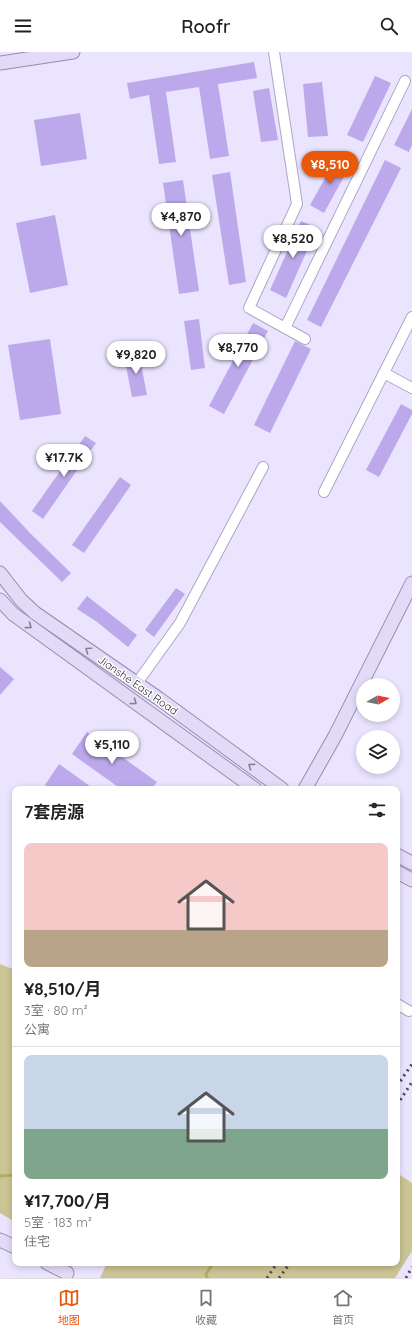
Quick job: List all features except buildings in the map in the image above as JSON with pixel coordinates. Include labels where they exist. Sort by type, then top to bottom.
[{"type":"main road","points":[[0,64],[28,57],[74,52]]},
{"type":"main road","points":[[0,53],[28,57]]},
{"type":"main road","name":"Jianshe East Road","points":[[0,573],[21,600],[35,613],[137,684],[278,786]]},
{"type":"main road","points":[[307,786],[335,736],[412,583]]},
{"type":"main road","name":"Jianshe East Road","points":[[0,600],[13,614],[251,786]]},
{"type":"main road","points":[[400,857],[412,864]]},
{"type":"main road","points":[[400,874],[412,880]]},
{"type":"main road","points":[[0,1240],[12,1246]]},
{"type":"street","points":[[274,52],[297,204],[249,308],[305,339]]},
{"type":"street","points":[[285,328],[405,81]]},
{"type":"street","points":[[324,492],[412,317]]},
{"type":"street","points":[[384,373],[412,388]]},
{"type":"street","points":[[137,684],[180,623],[263,466]]},
{"type":"street","points":[[400,1006],[409,1011]]},
{"type":"shaded area","points":[[0,964],[12,969],[12,1220],[0,1213]]},
{"type":"shaded area","points":[[400,1175],[412,1183],[412,1251],[395,1278],[100,1278],[106,1266],[400,1266]]},
{"type":"waterway","points":[[0,1176],[12,1175]]},
{"type":"waterway","points":[[207,1278],[206,1274],[211,1266]]},
{"type":"railway","points":[[400,1082],[412,1064]]},
{"type":"railway","points":[[400,1100],[412,1082]]},
{"type":"railway","points":[[267,1278],[275,1266]]},
{"type":"railway","points":[[279,1278],[288,1266]]},
{"type":"railway","points":[[406,1278],[412,1267]]}]
